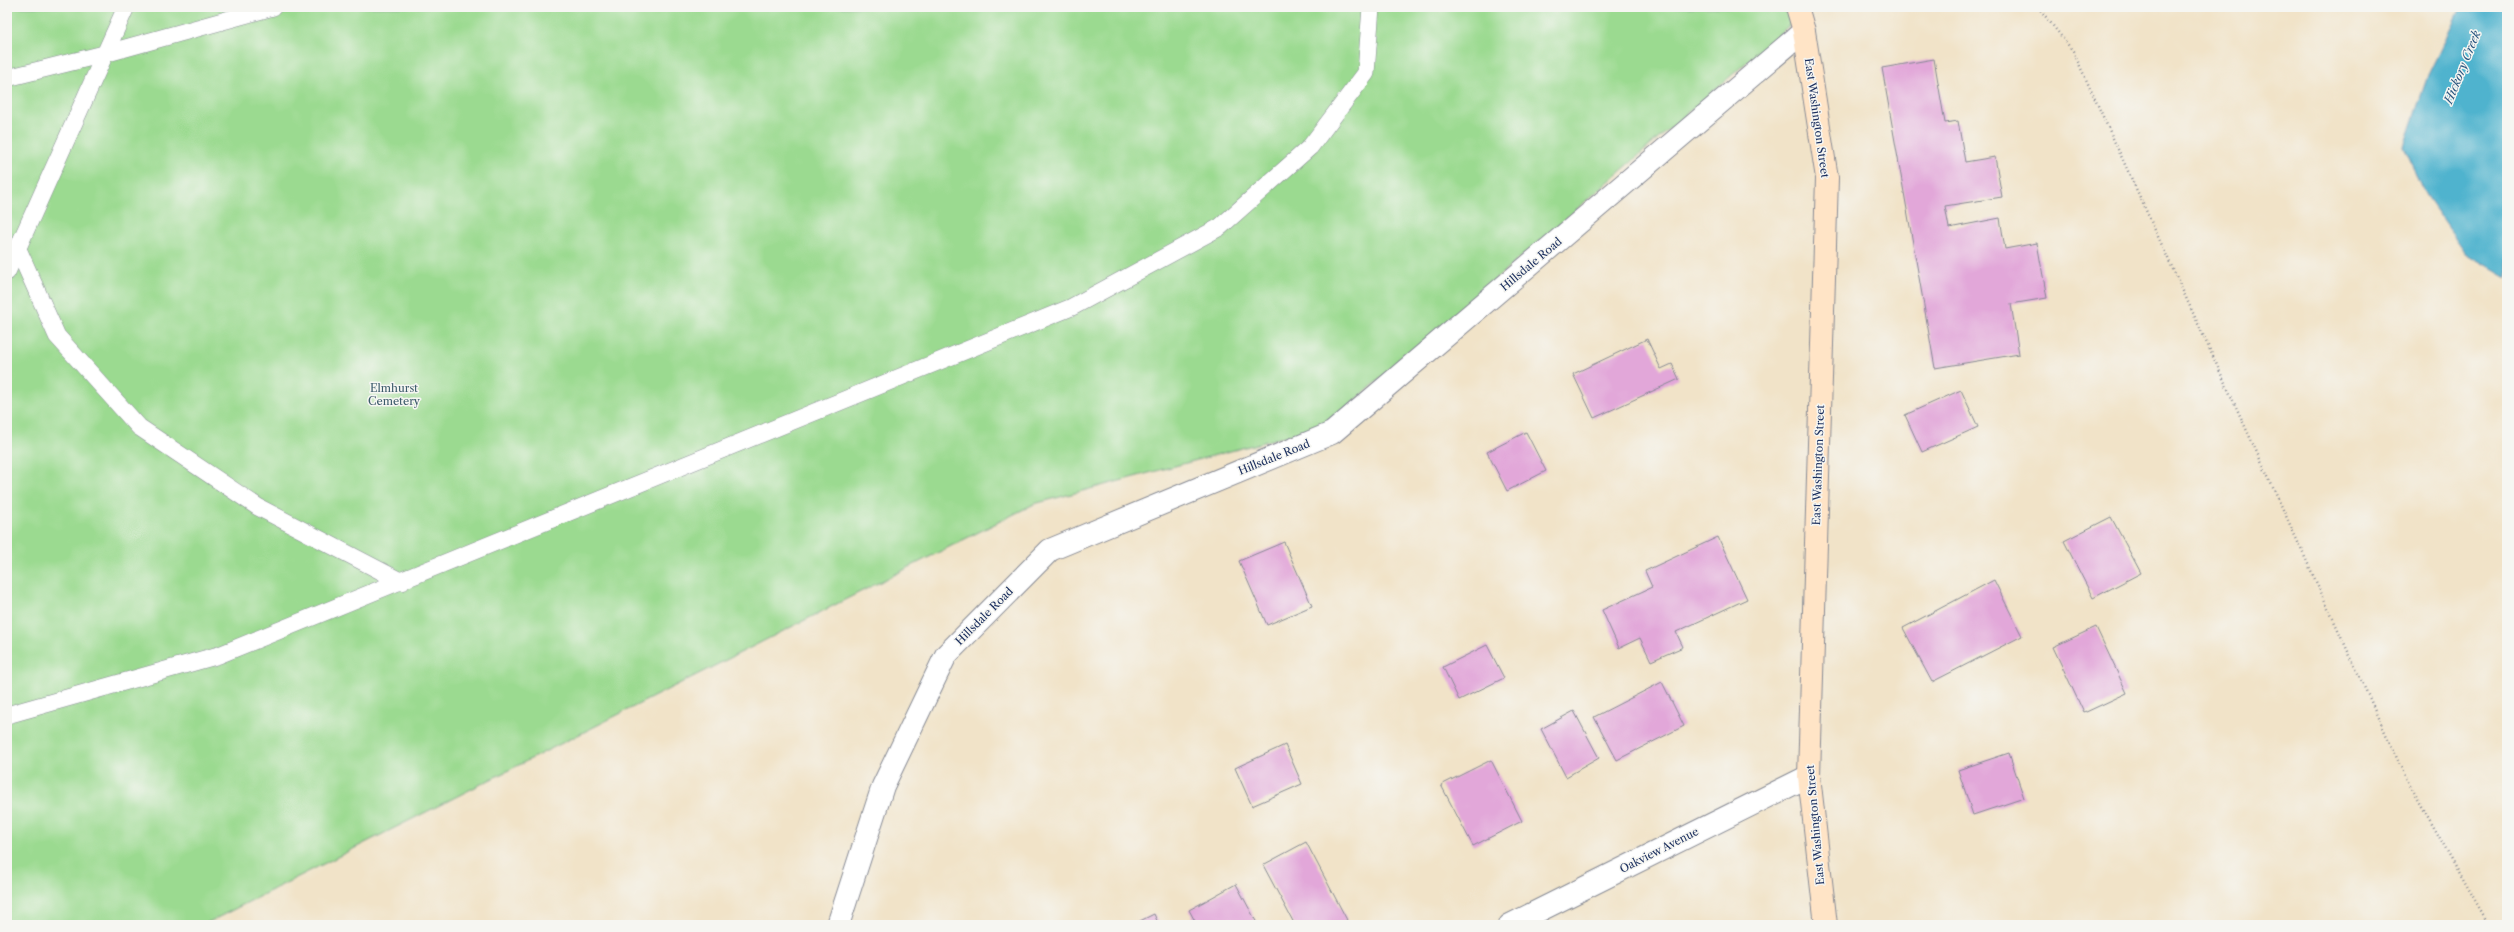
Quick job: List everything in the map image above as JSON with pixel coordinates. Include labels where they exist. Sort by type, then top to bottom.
[{"type":"street","name":"East Washington Street","points":[[1798,7],[1804,31],[1826,178],[1809,776],[1826,925]]},
{"type":"street","name":"Hillsdale Road","points":[[838,925],[883,786],[946,655],[1050,550],[1332,433],[1804,31]]},
{"type":"street","name":"Oakview Avenue","points":[[1510,925],[1809,776]]},
{"type":"lane","points":[[7,272],[126,7]]},
{"type":"lane","points":[[7,78],[104,54],[274,7]]},
{"type":"lane","points":[[7,715],[219,655],[402,582],[1072,307],[1220,226],[1310,147],[1366,73],[1371,7]]},
{"type":"lane","points":[[18,249],[57,336],[140,426],[258,507],[402,582]]},
{"type":"path","points":[[2038,7],[2073,51],[2406,778],[2490,925]]},
{"type":"green space","name":"Elmhurst Cemetery","points":[[7,7],[1787,7],[1792,23],[1327,425],[1034,504],[203,925],[7,925]]},
{"type":"water","name":"Hickory Creek","points":[[2461,7],[2507,7],[2507,277],[2466,253],[2427,197],[2404,146],[2428,75]]},
{"type":"building","points":[[1934,59],[1945,123],[1958,121],[1965,162],[1995,157],[2002,197],[1945,206],[1949,228],[2000,218],[2005,249],[2037,243],[2047,298],[2011,304],[2019,354],[1935,368],[1882,68]]},
{"type":"building","points":[[1647,339],[1661,369],[1672,364],[1679,379],[1594,418],[1573,374]]},
{"type":"building","points":[[1961,390],[1978,427],[1922,452],[1905,415]]},
{"type":"building","points":[[1526,432],[1546,471],[1507,491],[1487,452]]},
{"type":"building","points":[[2111,517],[2141,573],[2093,598],[2064,541]]},
{"type":"building","points":[[1718,537],[1747,599],[1676,632],[1683,647],[1651,661],[1640,638],[1619,648],[1602,610],[1652,587],[1645,571]]},
{"type":"building","points":[[1284,542],[1312,606],[1267,625],[1239,561]]},
{"type":"building","points":[[1994,580],[2022,636],[1932,682],[1903,628]]},
{"type":"building","points":[[2096,627],[2127,693],[2084,713],[2053,647]]},
{"type":"building","points":[[1487,645],[1504,678],[1459,700],[1443,667]]},
{"type":"building","points":[[1662,682],[1684,726],[1617,760],[1594,717]]},
{"type":"building","points":[[1574,711],[1599,758],[1566,777],[1541,729]]},
{"type":"building","points":[[1285,745],[1302,784],[1252,806],[1235,768]]},
{"type":"building","points":[[2009,753],[2024,798],[1973,815],[1958,770]]},
{"type":"building","points":[[1491,760],[1522,821],[1473,846],[1441,785]]},
{"type":"building","points":[[1306,842],[1347,920],[1337,925],[1295,925],[1263,865]]},
{"type":"building","points":[[1236,884],[1258,925],[1197,925],[1189,910]]},
{"type":"building","points":[[1154,914],[1159,925],[1132,925]]}]
